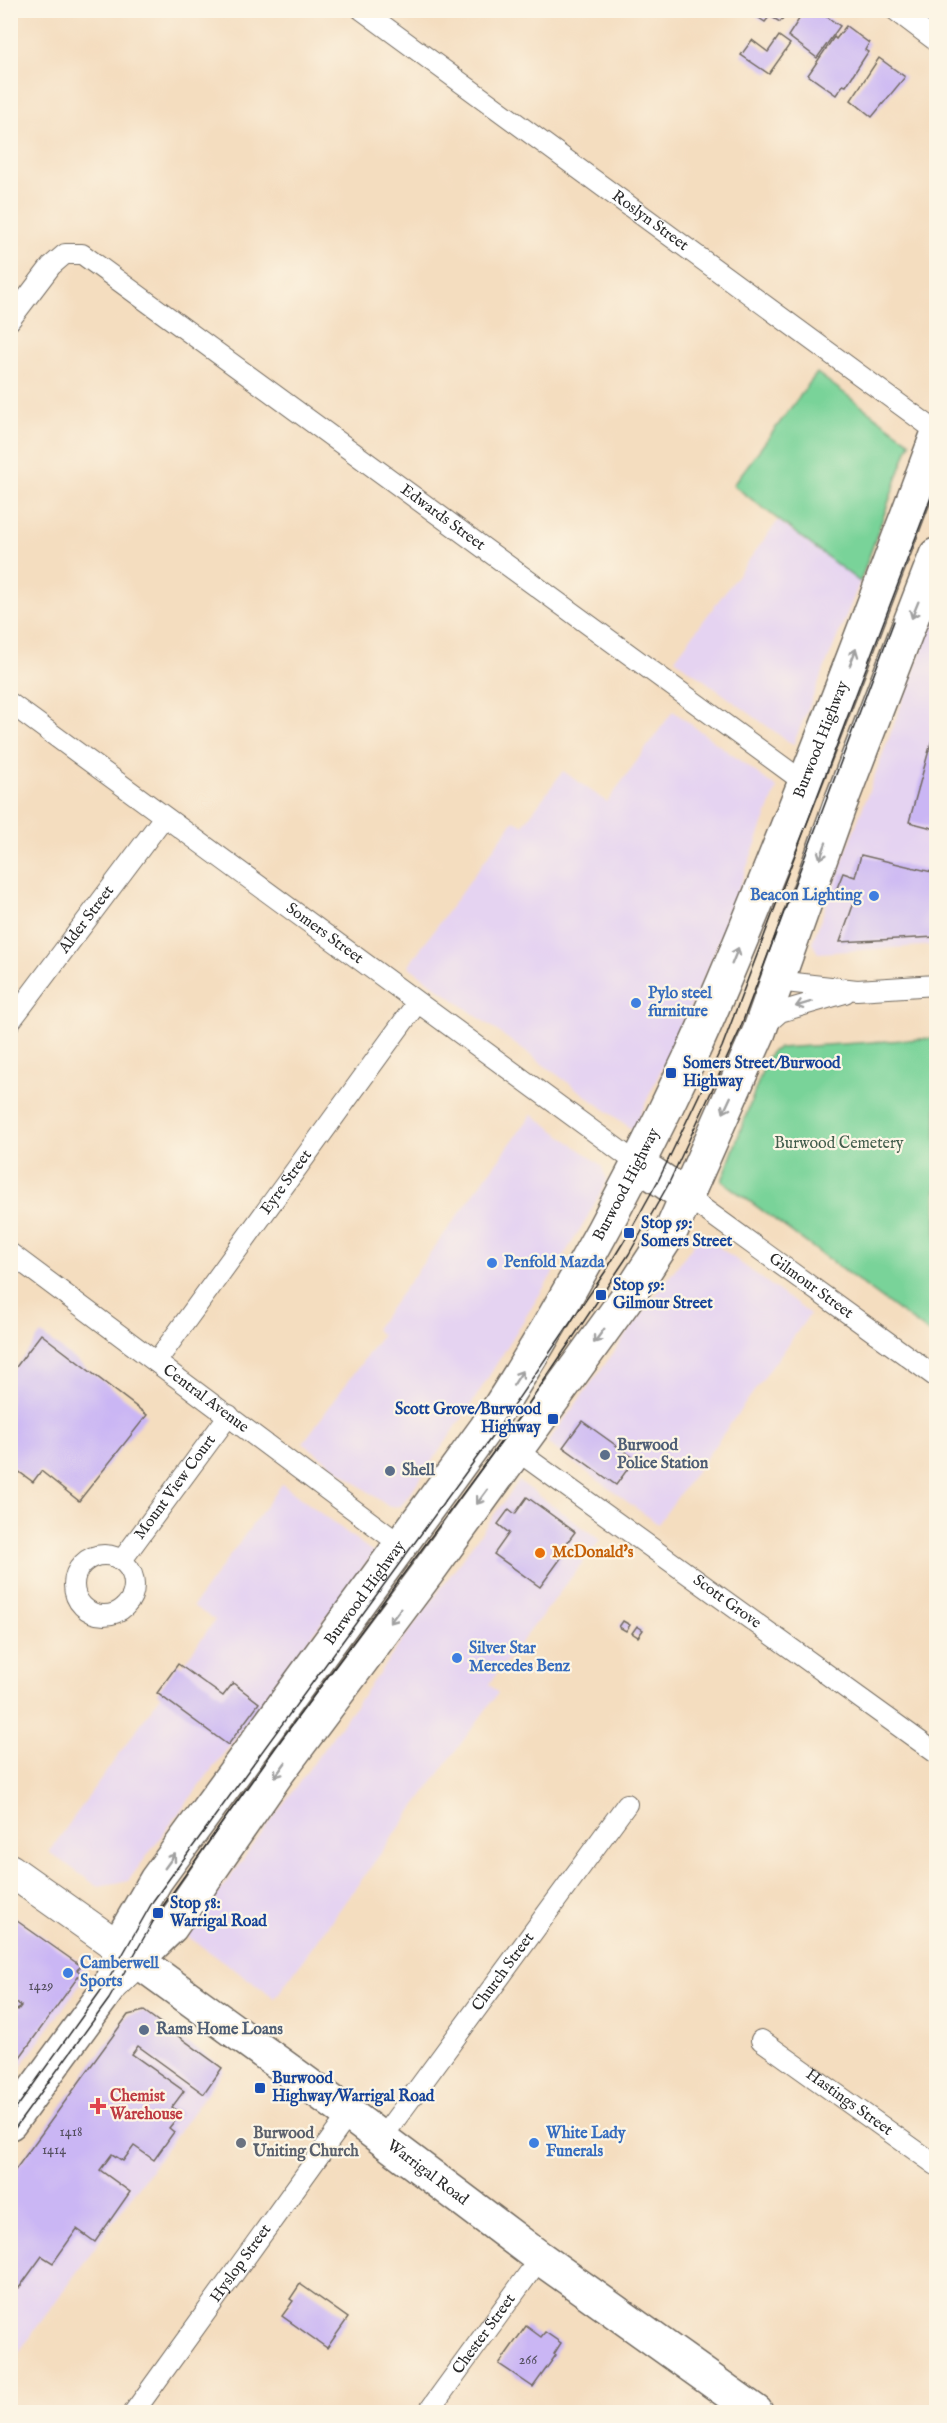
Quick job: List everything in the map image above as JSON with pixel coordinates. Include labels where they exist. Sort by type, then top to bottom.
[{"type":"highway","name":"Burwood Highway","points":[[10,2123],[111,1985],[128,1953],[137,1909],[156,1880],[486,1428],[567,1298],[638,1164],[695,1048],[805,783],[936,438]]},
{"type":"highway","points":[[128,1953],[162,1938],[171,1927],[283,1766],[430,1569],[639,1279],[672,1229],[759,1032],[839,807],[936,555]]},
{"type":"highway","points":[[805,783],[839,807]]},
{"type":"highway","points":[[695,1048],[715,1020],[743,994],[757,986],[777,981]]},
{"type":"highway","points":[[638,1164],[686,1196]]},
{"type":"highway","points":[[486,1428],[516,1450]]},
{"type":"highway","points":[[401,1545],[430,1569]]},
{"type":"highway","name":"Warrigal Road","points":[[128,1953],[540,2258],[756,2412]]},
{"type":"main road","name":"Warrigal Road","points":[[10,1870],[128,1953]]},
{"type":"street","name":"Roslyn Street","points":[[362,10],[936,431]]},
{"type":"street","points":[[895,10],[936,41]]},
{"type":"street","name":"Edwards Street","points":[[10,320],[51,266],[65,254],[82,254],[805,783]]},
{"type":"street","name":"Somers Street","points":[[12,707],[638,1164]]},
{"type":"street","name":"Alder Street","points":[[10,1023],[164,817]]},
{"type":"street","points":[[777,981],[856,990],[936,985]]},
{"type":"street","points":[[759,1032],[780,1012],[856,990]]},
{"type":"street","name":"Eyre Street","points":[[156,1362],[417,1003]]},
{"type":"street","name":"Gilmour Street","points":[[686,1196],[936,1377]]},
{"type":"street","name":"Central Avenue","points":[[10,1253],[401,1545]]},
{"type":"street","name":"Mount View Court","points":[[122,1560],[229,1415]]},
{"type":"street","name":"Scott Grove","points":[[516,1450],[936,1753]]},
{"type":"street","name":"Church Street","points":[[381,2139],[627,1804]]},
{"type":"street","name":"Hastings Street","points":[[761,2040],[936,2164]]},
{"type":"street","name":"Hyslop Street","points":[[134,2412],[349,2115]]},
{"type":"street","name":"Chester Street","points":[[428,2412],[540,2258]]},
{"type":"shaded area","points":[[778,521],[860,582],[793,745],[675,659]]},
{"type":"shaded area","points":[[936,612],[936,945],[818,953],[812,943]]},
{"type":"shaded area","points":[[673,711],[777,788],[709,967],[633,1130],[408,966],[514,820],[523,825],[563,771],[607,802]]},
{"type":"shaded area","points":[[532,1114],[601,1165],[607,1180],[586,1220],[471,1405],[401,1506],[389,1507],[303,1443],[382,1335],[375,1329]]},
{"type":"shaded area","points":[[704,1236],[810,1314],[658,1524],[547,1443],[698,1238]]},
{"type":"shaded area","points":[[519,1481],[600,1540],[489,1684],[498,1693],[275,1998],[187,1936]]},
{"type":"shaded area","points":[[282,1484],[374,1553],[128,1881],[97,1886],[49,1852],[215,1620],[193,1606]]},
{"type":"shaded area","points":[[11,1914],[86,1967],[87,1975],[11,2080]]},
{"type":"shaded area","points":[[146,2013],[224,2069],[11,2363],[11,2183]]},
{"type":"green space","points":[[817,373],[910,442],[860,582],[733,485]]},
{"type":"green space","name":"Burwood Cemetery","points":[[936,1038],[936,1338],[722,1181],[767,1058],[772,1051],[779,1048]]},
{"type":"building","points":[[755,10],[789,10],[780,22],[770,16],[765,22],[756,16],[758,13]]},
{"type":"building","points":[[805,10],[817,10],[840,26],[817,58],[788,36]]},
{"type":"building","points":[[846,26],[869,43],[865,50],[868,52],[846,86],[843,85],[836,95],[808,75],[834,37],[836,39]]},
{"type":"building","points":[[779,36],[790,44],[769,74],[741,55],[752,40],[768,52]]},
{"type":"building","points":[[879,58],[905,77],[872,117],[851,100]]},
{"type":"building","points":[[936,725],[936,829],[909,822]]},
{"type":"building","points":[[861,855],[936,873],[936,937],[840,942],[856,897],[833,898],[843,873],[855,877]]},
{"type":"building","points":[[41,1334],[147,1415],[79,1501],[41,1471],[33,1482],[10,1465],[10,1375]]},
{"type":"building","points":[[582,1421],[635,1459],[616,1485],[563,1447]]},
{"type":"building","points":[[527,1497],[575,1532],[560,1552],[564,1554],[540,1587],[494,1554],[509,1533],[498,1524],[509,1509],[515,1514]]},
{"type":"building","points":[[623,1621],[630,1625],[626,1631],[619,1627]]},
{"type":"building","points":[[637,1626],[643,1630],[638,1637],[632,1633]]},
{"type":"building","points":[[178,1664],[223,1696],[233,1683],[259,1703],[228,1745],[157,1693]]},
{"type":"building","points":[[10,1916],[81,1966],[77,1970],[81,1973],[10,2071],[10,2005],[18,2010],[21,2006],[10,1999]]},
{"type":"building","points":[[144,2011],[222,2068],[204,2094],[138,2046],[132,2054],[184,2091],[172,2107],[181,2113],[169,2128],[174,2132],[154,2160],[134,2146],[123,2161],[112,2154],[100,2170],[130,2192],[95,2242],[77,2229],[53,2263],[42,2256],[19,2288],[13,2285],[10,2289],[10,2177],[128,2015]]},
{"type":"building","points":[[300,2284],[348,2318],[327,2348],[282,2316],[293,2301],[290,2299]]},
{"type":"building","points":[[526,2326],[541,2337],[545,2332],[561,2343],[554,2354],[556,2355],[533,2387],[499,2364]]},
{"type":"tram line","points":[[10,2117],[107,1982],[153,1901],[494,1434],[605,1272],[629,1233],[659,1179],[722,1047],[936,484]]},
{"type":"tram line","points":[[10,2135],[109,1999],[158,1913],[281,1740],[523,1412],[629,1254],[668,1185],[738,1034],[894,621]]},
{"type":"place","name":"Beacon Lighting","points":[[874,896]]},
{"type":"place","name":"Pylo steel furniture","points":[[636,1003]]},
{"type":"place","name":"Somers Street/Burwood Highway","points":[[671,1073]]},
{"type":"place","name":"Stop 59: Somers Street","points":[[629,1233]]},
{"type":"place","name":"Penfold Mazda","points":[[492,1263]]},
{"type":"place","name":"Stop 59: Gilmour Street","points":[[601,1295]]},
{"type":"place","name":"Scott Grove/Burwood Highway","points":[[553,1419]]},
{"type":"place","name":"Burwood Police Station","points":[[605,1455]]},
{"type":"place","name":"Shell","points":[[390,1471]]},
{"type":"place","name":"McDonald's","points":[[540,1553]]},
{"type":"place","name":"Silver Star Mercedes Benz","points":[[457,1658]]},
{"type":"place","name":"Stop 58: Warrigal Road","points":[[158,1913]]},
{"type":"place","name":"Camberwell Sports","points":[[68,1973]]},
{"type":"place","name":"Rams Home Loans","points":[[144,2030]]},
{"type":"place","name":"Burwood Highway/Warrigal Road","points":[[260,2088]]},
{"type":"place","name":"Chemist Warehouse","points":[[98,2106]]},
{"type":"place","name":"Burwood Uniting Church","points":[[241,2143]]},
{"type":"place","name":"White Lady Funerals","points":[[534,2143]]}]
